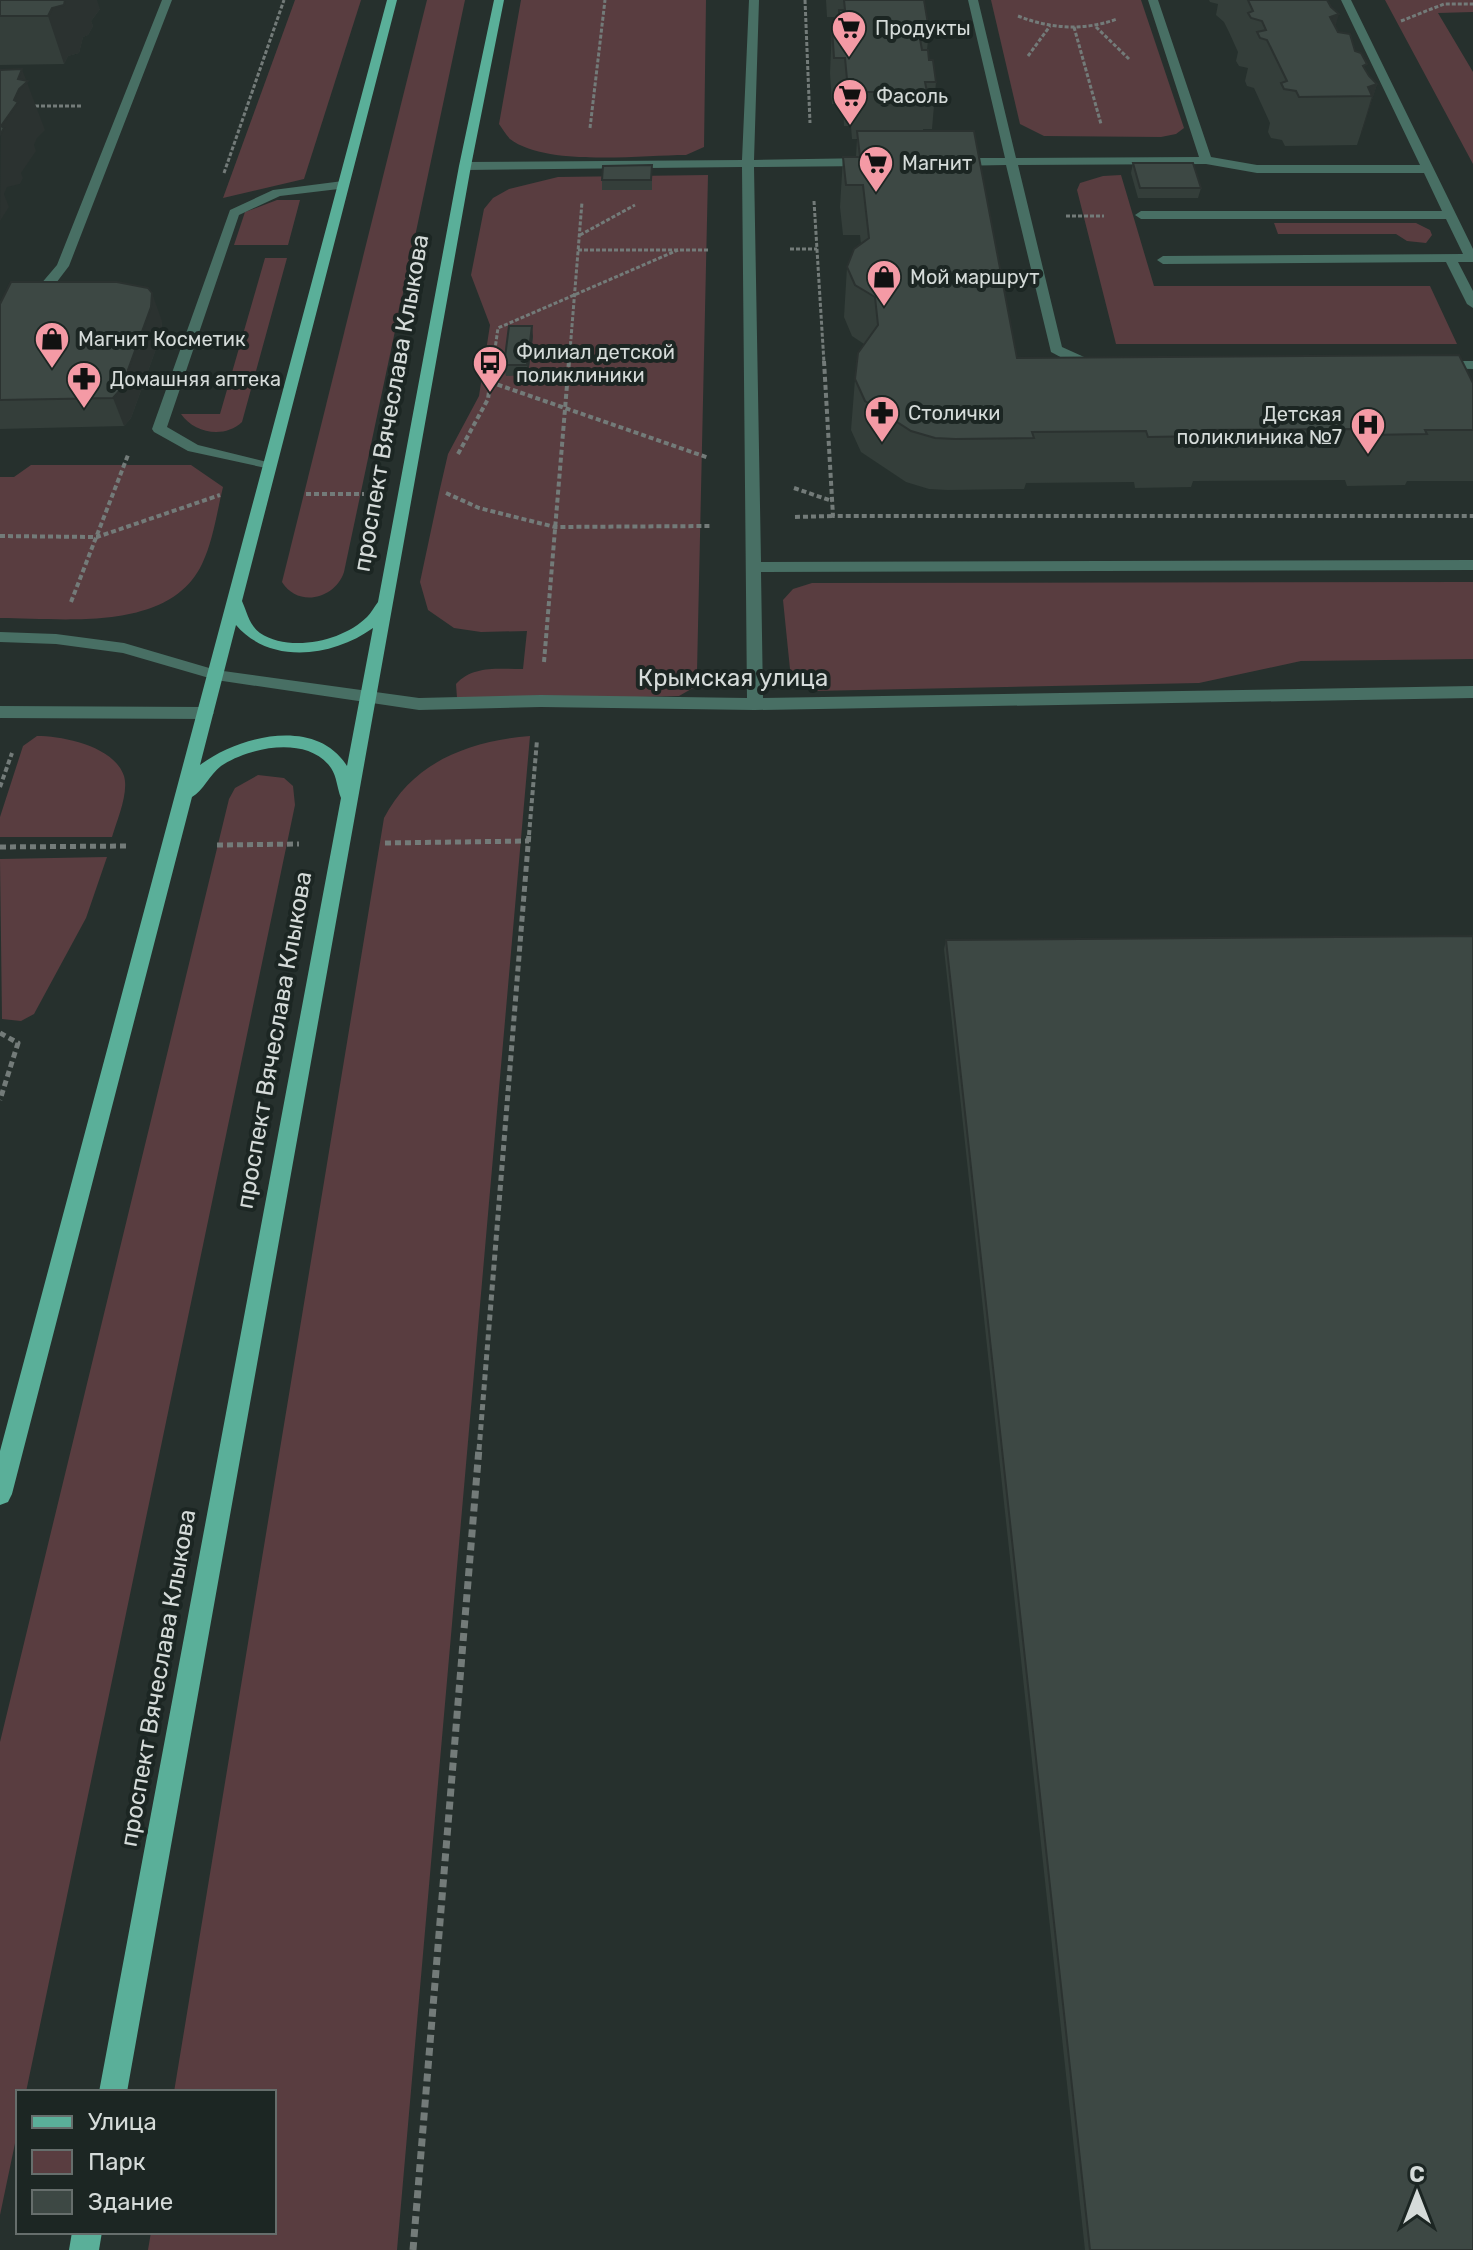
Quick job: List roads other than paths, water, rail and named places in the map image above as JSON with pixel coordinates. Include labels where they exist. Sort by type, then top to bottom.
[{"type":"main road","points":[[0,1494],[392,0]]},
{"type":"main road","name":"проспект Вячеслава Клыкова","points":[[113,2090],[465,166],[499,0]]},
{"type":"main road","points":[[236,599],[238,620],[254,637],[281,646],[314,647],[347,637],[372,622],[385,601]]},
{"type":"main road","points":[[183,802],[204,771],[224,756],[252,745],[277,742],[306,746],[329,756],[344,775],[349,799]]},
{"type":"street","points":[[0,307],[45,288],[63,266],[167,0]]},
{"type":"street","points":[[754,0],[748,164],[755,704]]},
{"type":"street","points":[[973,0],[1056,349],[1090,366],[1115,366]]},
{"type":"street","points":[[1153,0],[1206,160]]},
{"type":"street","points":[[1163,260],[1472,258],[1346,0]]},
{"type":"street","points":[[935,162],[1206,160],[1257,169],[1429,169]]},
{"type":"street","points":[[465,166],[889,162]]},
{"type":"street","points":[[270,467],[193,448],[159,429],[234,213],[277,193],[343,185]]},
{"type":"street","points":[[1141,215],[1450,215]]},
{"type":"street","points":[[1450,258],[1473,304]]},
{"type":"street","points":[[1419,365],[1473,365]]},
{"type":"street","points":[[753,567],[1473,565]]},
{"type":"street","name":"Крымская улица","points":[[0,637],[56,639],[124,648],[216,675],[419,704],[541,701],[755,704],[1473,692]]},
{"type":"street","points":[[0,712],[206,713]]},
{"type":"place","name":"Продукты","points":[[849,59]]},
{"type":"place","name":"Фасоль","points":[[850,127]]},
{"type":"place","name":"Магнит","points":[[876,194]]},
{"type":"place","name":"Мой маршрут","points":[[884,308]]},
{"type":"place","name":"Магнит Косметик","points":[[52,370]]},
{"type":"place","name":"Филиал детской поликлиники","points":[[490,394]]},
{"type":"place","name":"Домашняя аптека","points":[[84,410]]},
{"type":"place","name":"Столички","points":[[882,444]]},
{"type":"place","name":"Детская поликлиника №7","points":[[1368,456]]}]
